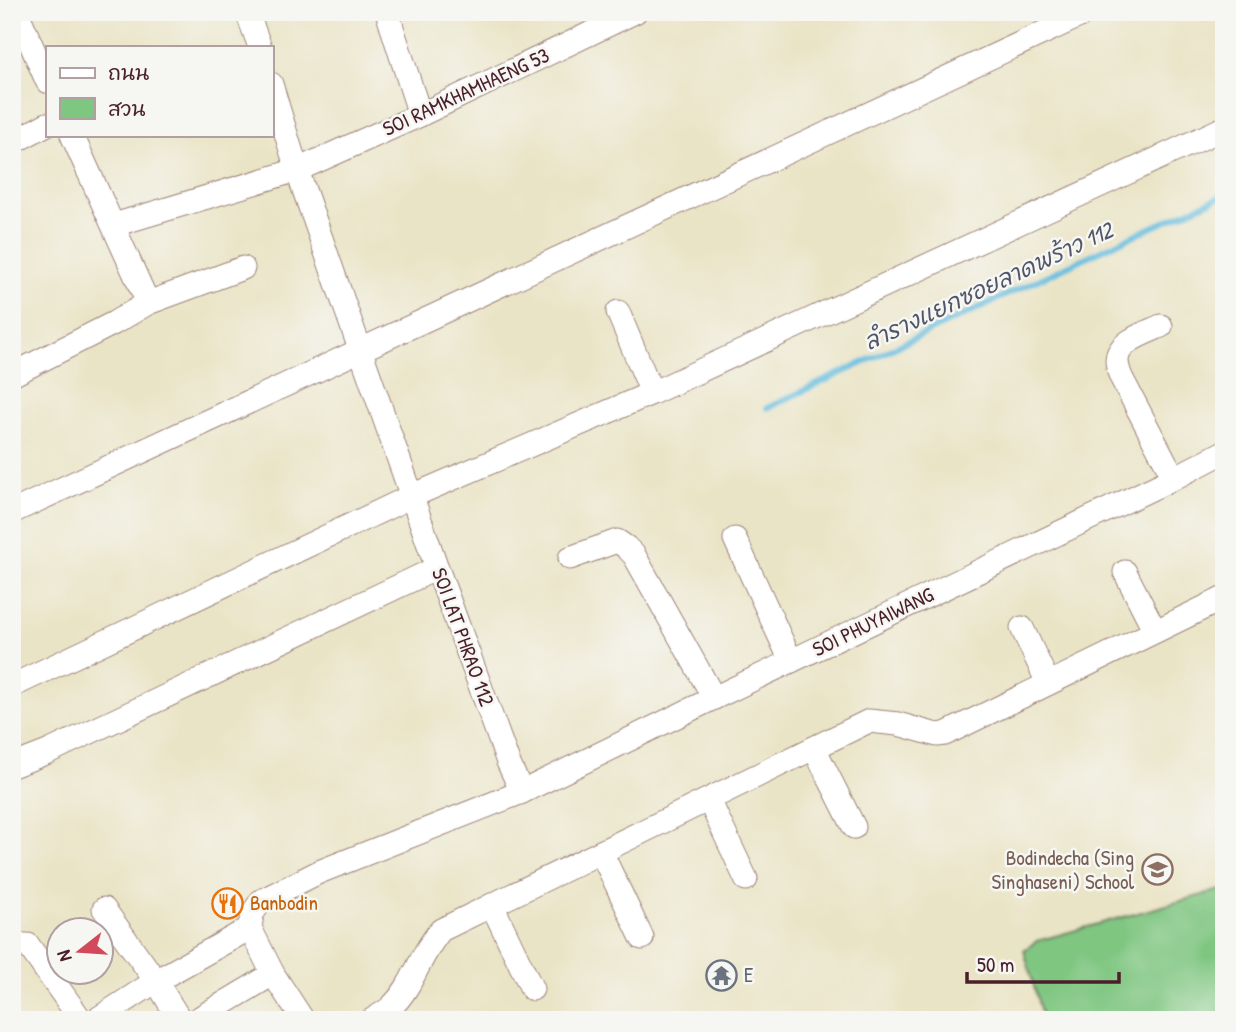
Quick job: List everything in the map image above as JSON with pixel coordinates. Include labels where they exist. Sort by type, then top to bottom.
[{"type":"street","points":[[17,12],[46,79]]},
{"type":"street","points":[[247,12],[260,46]]},
{"type":"street","points":[[387,12],[420,115]]},
{"type":"street","name":"SOI RAMKHAMHAENG 53","points":[[114,225],[297,170],[420,115],[610,18],[635,12]]},
{"type":"street","points":[[12,512],[1088,12]]},
{"type":"street","name":"SOI LAT PHRAO 112","points":[[273,91],[297,170],[412,496],[508,761],[523,792]]},
{"type":"street","points":[[12,143],[46,125]]},
{"type":"street","points":[[12,686],[412,496],[652,393],[1224,128]]},
{"type":"street","points":[[72,136],[148,303]]},
{"type":"street","points":[[12,375],[148,303],[243,268]]},
{"type":"street","points":[[618,312],[652,393]]},
{"type":"street","points":[[1161,326],[1135,338],[1119,350],[1117,362],[1121,377],[1174,478]]},
{"type":"street","name":"SOI PHUYAIWANG","points":[[523,792],[1224,452]]},
{"type":"street","points":[[735,539],[790,661]]},
{"type":"street","points":[[570,558],[617,541],[626,547],[634,555],[714,698]]},
{"type":"street","points":[[12,766],[48,752],[438,568]]},
{"type":"street","points":[[1125,572],[1154,631]]},
{"type":"street","points":[[372,1020],[391,1007],[406,990],[433,939],[441,930],[869,721],[944,734],[1224,598]]},
{"type":"street","points":[[1022,628],[1048,683]]},
{"type":"street","points":[[814,748],[854,827]]},
{"type":"street","points":[[303,1020],[273,974],[250,928],[252,914],[261,901],[319,872],[523,792]]},
{"type":"street","points":[[709,800],[746,879]]},
{"type":"street","points":[[601,852],[642,938]]},
{"type":"street","points":[[492,905],[532,989]]},
{"type":"street","points":[[104,909],[156,981],[180,1020]]},
{"type":"street","points":[[96,1020],[156,981],[250,928]]},
{"type":"street","points":[[12,948],[28,945],[81,1020]]},
{"type":"street","points":[[196,1020],[273,974]]},
{"type":"green space","points":[[1224,889],[1224,1020],[1043,1020],[1024,950],[1037,941]]},
{"type":"waterway","name":"ลำรางแยกซอยลาดพร้าว 112","points":[[767,408],[1224,195]]},
{"type":"place","name":"Bodindecha (Sing Singhaseni) School","points":[[1157,870]]},
{"type":"place","name":"Banbodin","points":[[227,903]]},
{"type":"place","name":"E","points":[[721,975]]}]
